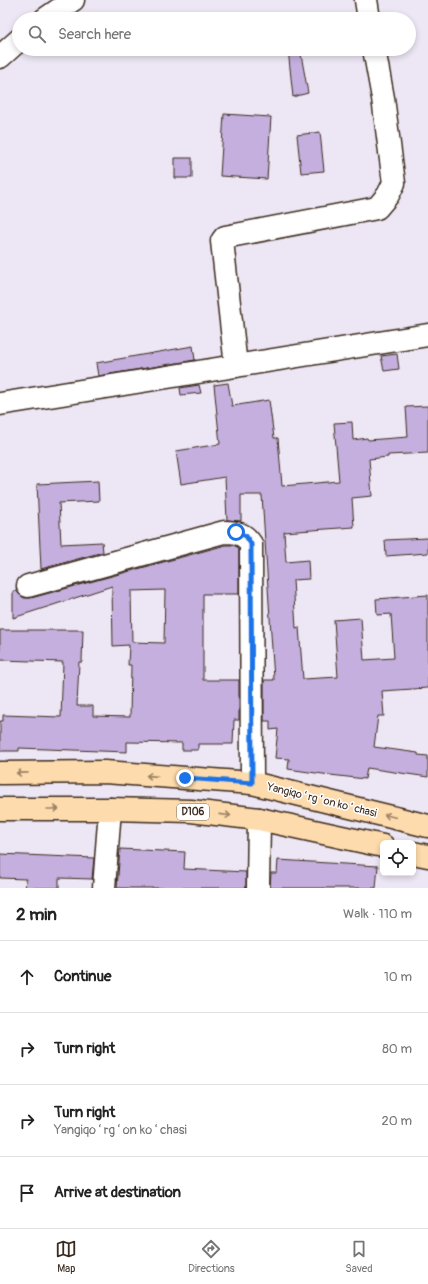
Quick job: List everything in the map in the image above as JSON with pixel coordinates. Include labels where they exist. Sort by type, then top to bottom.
[{"type":"main road","name":"Yangiqoʻrgʻon koʻchasi","points":[[0,773],[105,772],[252,783],[428,826]]},
{"type":"main road","name":"D106","points":[[0,809],[191,811],[259,819],[380,845]]},
{"type":"main road","points":[[416,854],[428,856]]},
{"type":"street","points":[[55,12],[73,0]]},
{"type":"street","points":[[366,0],[368,12]]},
{"type":"street","points":[[0,57],[12,46]]},
{"type":"street","points":[[236,366],[222,241],[225,237],[377,208],[388,195],[394,183],[383,98],[375,56]]},
{"type":"street","points":[[0,404],[428,335]]},
{"type":"street","points":[[28,586],[224,532],[236,532],[246,536],[251,544],[252,783]]},
{"type":"street","points":[[104,888],[110,809]]},
{"type":"street","points":[[258,888],[259,819]]},
{"type":"building","points":[[289,56],[301,56],[308,93],[293,97]]},
{"type":"building","points":[[224,114],[271,117],[267,179],[220,176]]},
{"type":"building","points":[[320,132],[324,171],[301,173],[297,135]]},
{"type":"building","points":[[175,158],[192,158],[192,178],[175,178]]},
{"type":"building","points":[[193,346],[195,360],[98,376],[96,363]]},
{"type":"building","points":[[397,354],[399,369],[384,371],[381,356]]},
{"type":"building","points":[[228,383],[232,406],[269,400],[274,438],[278,438],[282,486],[339,481],[334,423],[352,422],[353,440],[367,438],[368,440],[408,437],[406,407],[428,406],[428,453],[388,455],[388,457],[369,459],[372,496],[352,498],[354,527],[284,532],[286,562],[308,560],[309,579],[293,580],[296,628],[299,627],[303,679],[338,677],[334,620],[361,618],[364,660],[394,658],[391,614],[377,615],[376,599],[428,595],[428,688],[382,691],[384,716],[378,716],[374,747],[418,753],[418,755],[428,756],[428,777],[367,768],[365,779],[330,775],[288,769],[289,759],[275,758],[278,729],[270,730],[270,721],[264,721],[264,680],[274,680],[262,495],[241,495],[241,521],[227,520],[225,477],[181,484],[176,451],[220,444],[214,385]]},
{"type":"building","points":[[199,385],[201,393],[181,395],[180,388]]},
{"type":"building","points":[[98,481],[99,501],[59,503],[61,544],[102,542],[103,552],[41,569],[37,484]]},
{"type":"building","points":[[428,538],[428,553],[386,556],[385,540]]},
{"type":"building","points":[[226,545],[233,545],[239,548],[239,594],[203,594],[203,680],[239,680],[239,720],[234,720],[233,744],[198,744],[198,750],[182,750],[182,743],[127,742],[127,752],[19,748],[19,751],[0,751],[0,721],[3,721],[3,715],[61,717],[63,662],[0,660],[0,630],[83,630],[82,662],[79,662],[77,706],[93,706],[93,716],[130,717],[131,665],[128,665],[129,645],[113,646],[112,586],[13,618],[13,591],[17,591],[24,598],[31,598]],"holes":[[[165,590],[164,643],[132,642],[131,591]]]},
{"type":"building","points":[[120,849],[185,852],[184,869],[246,872],[246,888],[117,888]]},
{"type":"building","points":[[0,854],[94,858],[92,879],[59,878],[59,888],[25,888],[26,879],[0,878]]},
{"type":"building","points":[[278,860],[378,866],[376,888],[270,888],[271,873],[277,873]]},
{"type":"route","points":[[185,778],[252,783],[251,544],[246,536],[236,532]]}]
